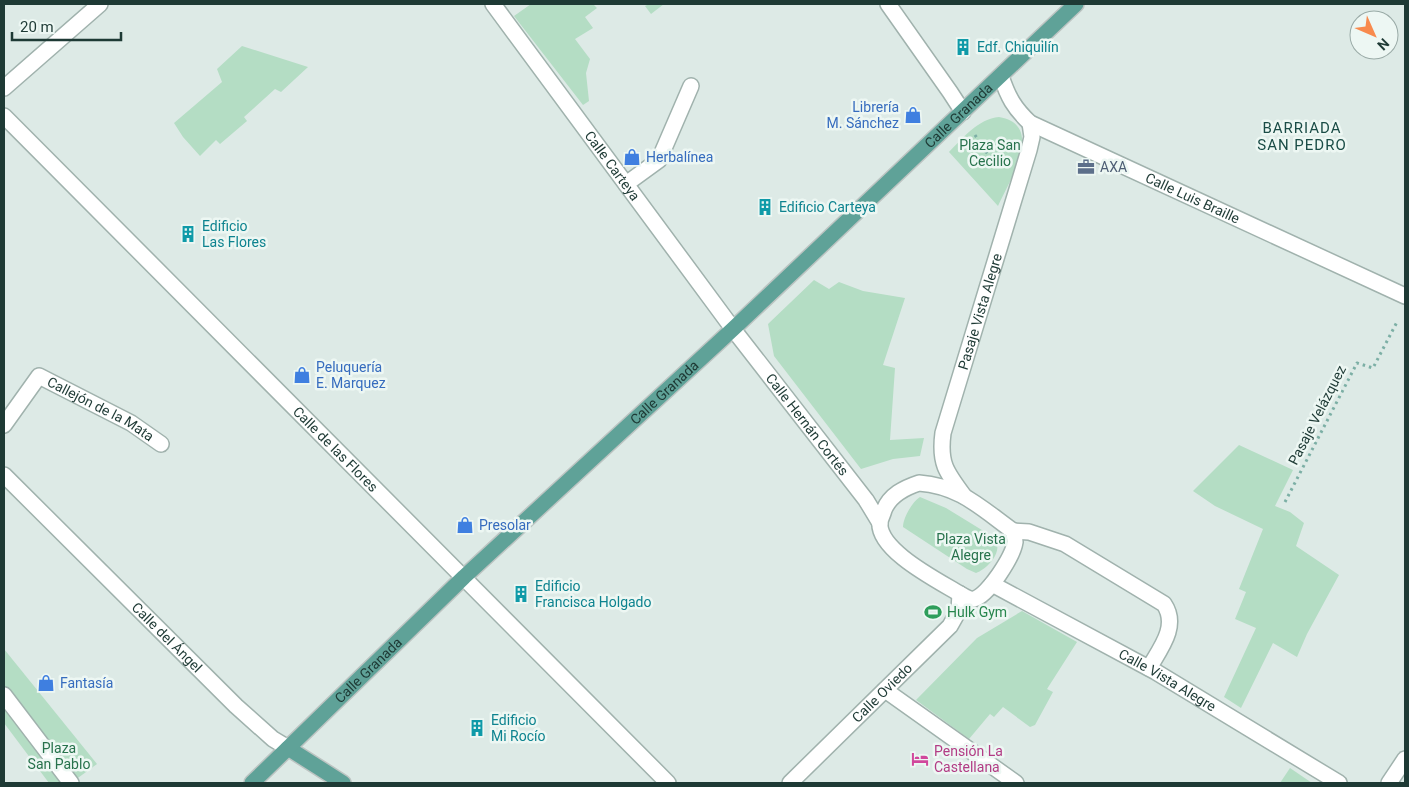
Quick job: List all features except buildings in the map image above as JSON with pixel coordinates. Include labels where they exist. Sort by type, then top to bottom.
[{"type":"main road","name":"Calle Granada","points":[[252,783],[464,578],[733,329],[1076,4]]},
{"type":"main road","name":"Calle del Ángel","points":[[288,748],[343,783]]},
{"type":"street","points":[[4,88],[100,4]]},
{"type":"street","name":"Calle Carteya","points":[[493,4],[733,329]]},
{"type":"street","points":[[888,4],[963,112]]},
{"type":"street","name":"Calle Luis Braille","points":[[1001,76],[1008,96],[1018,111],[1030,123],[1405,296]]},
{"type":"street","points":[[626,184],[659,160],[691,86]]},
{"type":"street","name":"Calle de las Flores","points":[[4,116],[668,783]]},
{"type":"street","name":"Pasaje Vista Alegre","points":[[964,496],[952,480],[942,460],[941,451],[944,432],[1030,150],[1032,137],[1030,123]]},
{"type":"street","name":"Calle Hernán Cortés","points":[[733,329],[866,500],[880,523]]},
{"type":"street","name":"Callejón de la Mata","points":[[4,426],[39,376],[131,423],[161,444]]},
{"type":"street","name":"Calle del Ángel","points":[[4,475],[236,706],[273,739],[288,748]]},
{"type":"street","points":[[1013,531],[1015,544],[1002,569],[980,597],[969,599],[900,556],[891,548],[884,537],[880,523],[885,508],[891,499],[908,486],[919,483],[934,484],[964,496],[1013,531],[1029,532],[1065,544],[1164,604],[1169,612],[1170,627],[1149,668]]},
{"type":"street","name":"Calle Vista Alegre","points":[[992,584],[1149,668],[1339,783]]},
{"type":"street","name":"Calle Oviedo","points":[[790,783],[950,626],[959,610],[960,594]]},
{"type":"street","points":[[886,690],[1016,783]]},
{"type":"street","points":[[4,695],[71,783]]},
{"type":"street","points":[[1389,783],[1405,758]]},
{"type":"path","points":[[963,112],[986,152],[1012,175],[1021,178]]},
{"type":"path","name":"Pasaje Velázquez","points":[[1285,502],[1357,363],[1373,368],[1401,315]]},
{"type":"green space","points":[[531,4],[595,4],[597,8],[585,17],[593,28],[575,39],[590,59],[586,73],[589,101],[583,105],[514,16]]},
{"type":"green space","points":[[649,4],[664,4],[651,14],[645,6]]},
{"type":"green space","points":[[242,46],[308,67],[281,92],[275,89],[244,117],[247,121],[220,144],[216,140],[200,156],[183,137],[174,123],[222,82],[217,69]]},
{"type":"green space","name":"Plaza San Cecilio","points":[[999,117],[1013,122],[1020,131],[1022,142],[1016,169],[998,206],[949,152],[965,135],[978,125],[984,121]]},
{"type":"green space","points":[[814,280],[829,289],[839,282],[863,291],[905,298],[883,365],[895,368],[890,440],[924,438],[920,456],[893,459],[861,469],[774,356],[768,324]]},
{"type":"green space","points":[[1239,445],[1293,470],[1275,506],[1290,512],[1304,523],[1296,546],[1339,575],[1307,634],[1297,657],[1273,643],[1241,708],[1224,697],[1256,628],[1235,619],[1246,592],[1239,589],[1263,529],[1215,506],[1193,491]]},
{"type":"green space","name":"Plaza Vista Alegre","points":[[920,497],[946,508],[990,535],[996,541],[997,550],[995,555],[985,568],[976,573],[967,569],[903,527],[908,510]]},
{"type":"green space","points":[[1022,611],[1077,642],[1047,689],[1053,692],[1035,725],[1030,727],[1003,707],[994,717],[990,714],[969,739],[916,700],[977,638]]},
{"type":"green space","name":"Plaza San Pablo","points":[[4,649],[97,764],[71,783],[49,783],[4,723]]},
{"type":"green space","points":[[1290,768],[1312,783],[1280,783]]},
{"type":"place","name":"Edf. Chiquilín","points":[[963,47]]},
{"type":"place","name":"Librería M. Sánchez","points":[[913,115]]},
{"type":"place","name":"Herbalínea","points":[[632,157]]},
{"type":"place","name":"AXA","points":[[1086,167]]},
{"type":"place","name":"Edificio Carteya","points":[[765,207]]},
{"type":"place","name":"Edificio Las Flores","points":[[188,234]]},
{"type":"place","name":"Peluquería E. Marquez","points":[[302,375]]},
{"type":"place","name":"Presolar","points":[[465,525]]},
{"type":"place","name":"Edificio Francisca Holgado","points":[[521,594]]},
{"type":"place","name":"Hulk Gym","points":[[933,612]]},
{"type":"place","name":"Fantasía","points":[[46,683]]},
{"type":"place","name":"Edificio Mi Rocío","points":[[477,728]]},
{"type":"place","name":"Pensión La Castellana","points":[[920,759]]},
{"type":"district","name":"BARRIADA SAN PEDRO","points":[[1302,136]]}]
